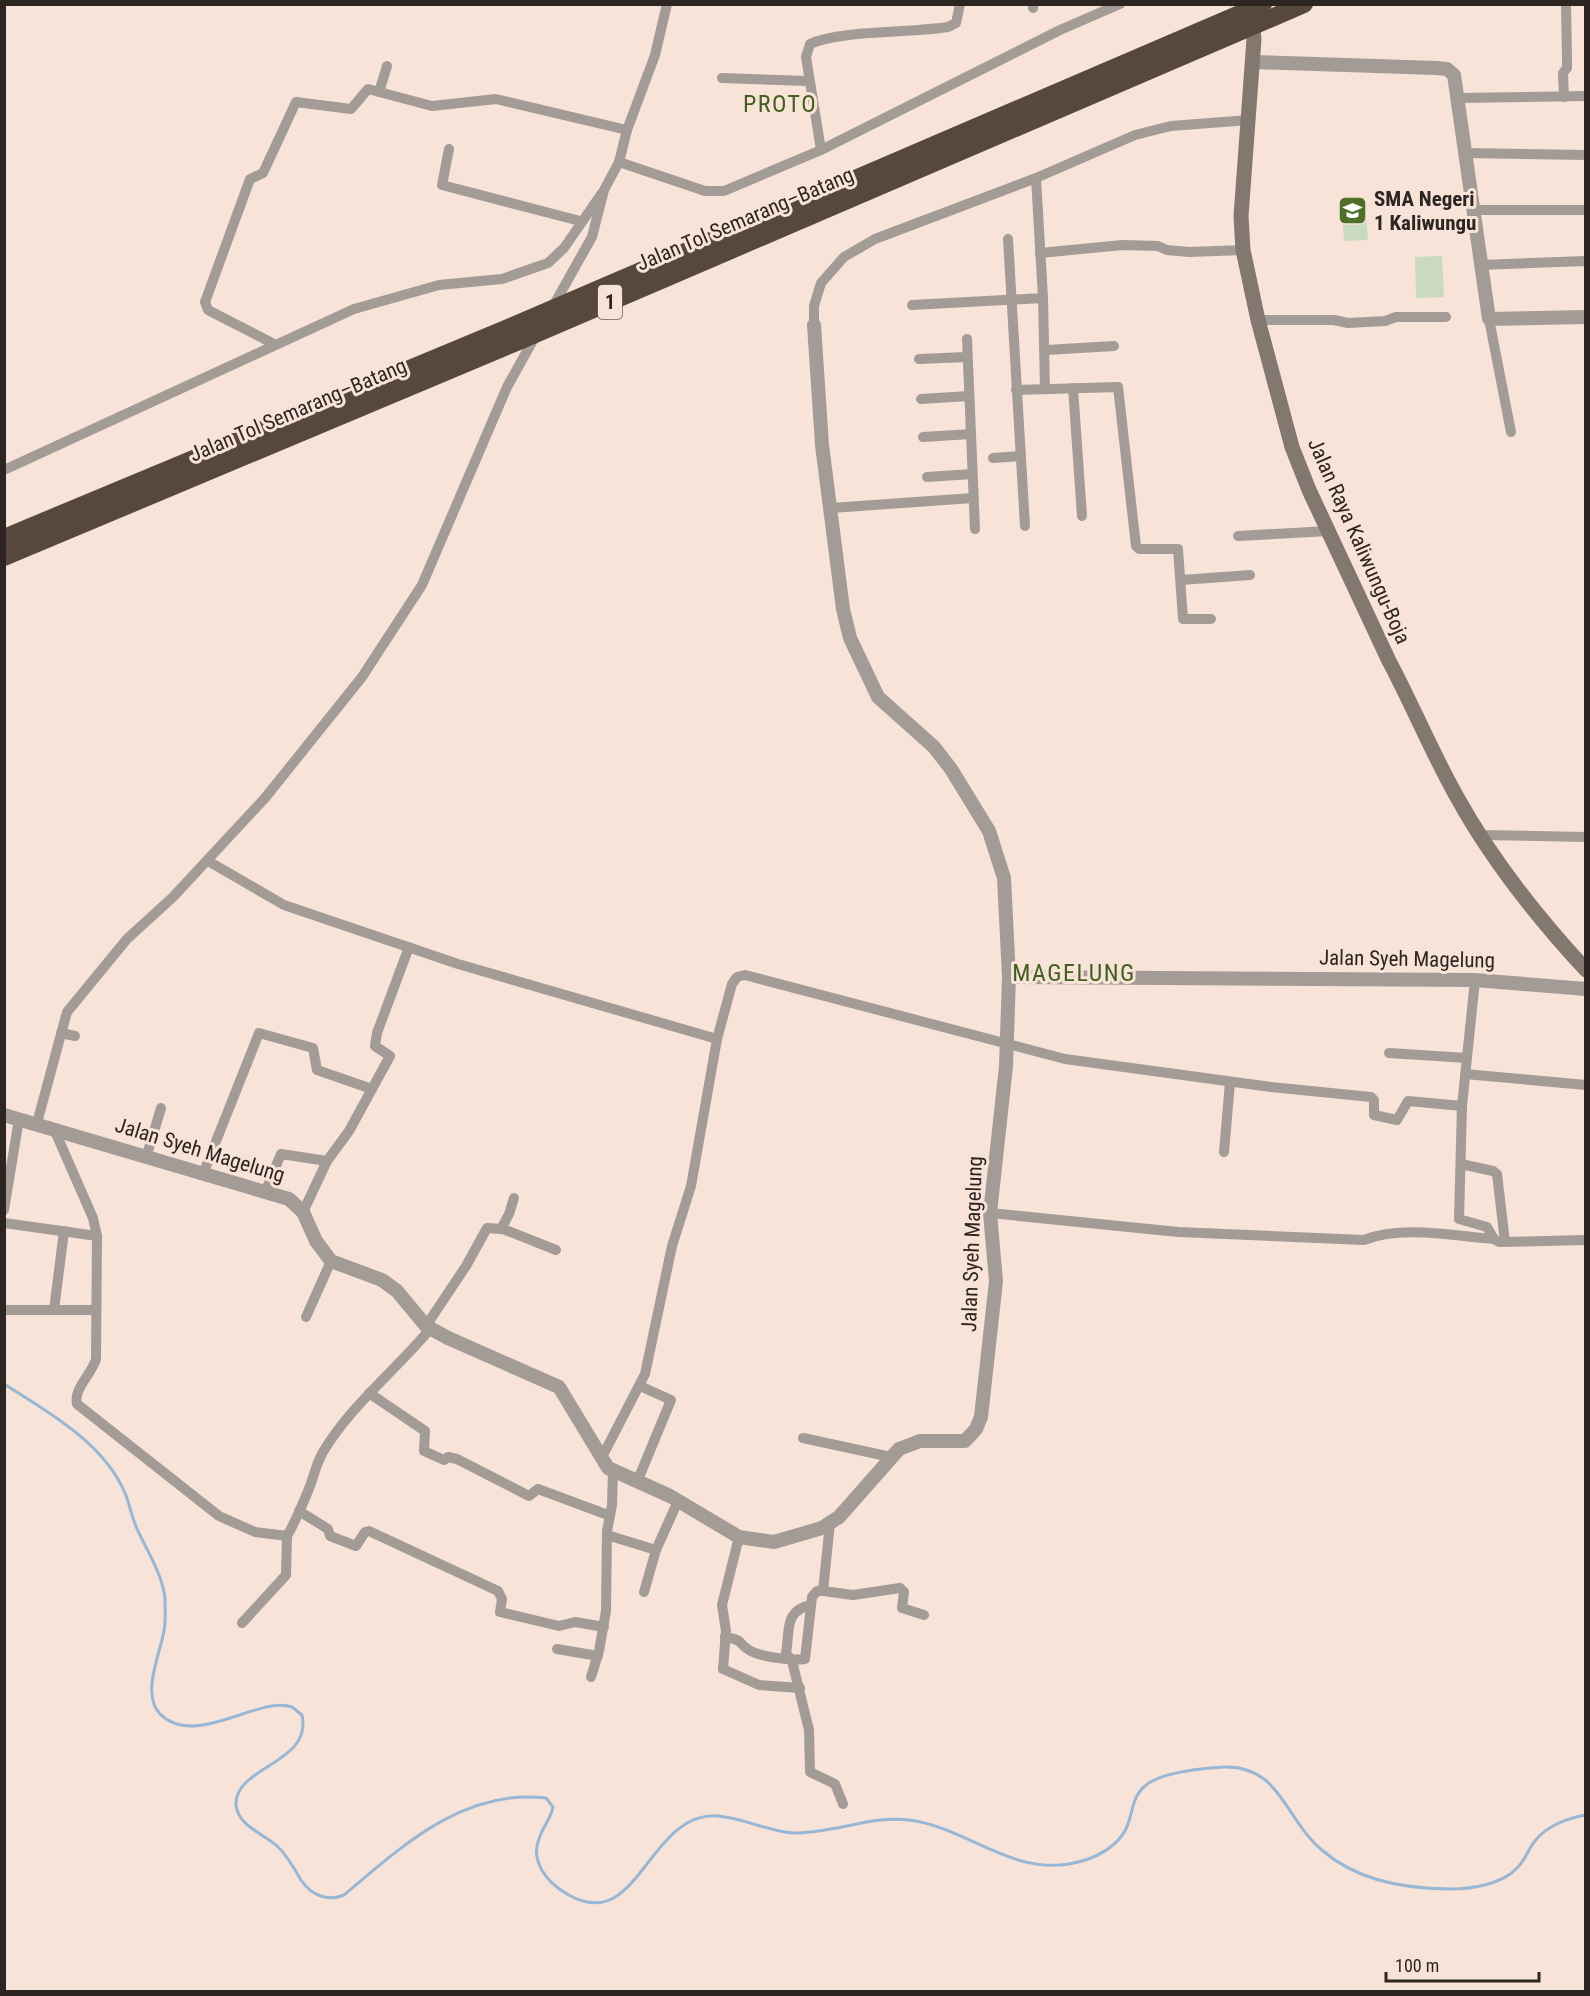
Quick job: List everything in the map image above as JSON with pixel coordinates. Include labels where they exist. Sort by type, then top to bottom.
[{"type":"highway","name":"Jalan Tol Semarang–Batang","points":[[4,557],[519,341],[1210,36],[1263,4]]},
{"type":"highway","name":"Jalan Tol Semarang–Batang","points":[[4,538],[1210,36],[1298,7]]},
{"type":"main road","name":"Jalan Raya Kaliwungu-Boja","points":[[1249,4],[1254,32],[1249,120],[1242,187],[1243,250],[1258,320],[1292,447],[1363,609],[1381,639],[1432,747],[1480,835],[1529,902],[1586,970]]},
{"type":"street","points":[[4,470],[128,415],[274,344],[362,306],[439,285],[502,279],[548,263],[564,248],[580,220],[604,190],[619,162],[627,130],[655,55],[667,4]]},
{"type":"street","points":[[821,150],[808,81],[806,57],[810,44],[862,35],[948,27],[956,23],[960,4]]},
{"type":"street","points":[[619,162],[705,191],[724,191],[821,150],[1096,9],[1120,4]]},
{"type":"street","points":[[1564,97],[1563,73],[1567,57],[1566,4]]},
{"type":"street","points":[[1253,62],[1443,68],[1454,75],[1480,265],[1511,432]]},
{"type":"street","points":[[379,92],[387,66]]},
{"type":"street","points":[[722,78],[808,81]]},
{"type":"street","points":[[274,344],[205,306],[206,296],[250,179],[262,173],[296,102],[350,109],[367,90],[437,106],[496,99],[627,130]]},
{"type":"street","points":[[1458,98],[1586,96]]},
{"type":"street","points":[[1009,977],[1004,878],[989,831],[951,769],[934,747],[878,697],[852,643],[843,609],[822,445],[814,306],[821,283],[844,257],[875,239],[1036,178],[1144,132],[1171,126],[1249,120]]},
{"type":"street","points":[[449,148],[442,185],[580,220]]},
{"type":"street","points":[[1464,153],[1586,155]]},
{"type":"street","points":[[1036,178],[1046,350],[1045,389]]},
{"type":"street","points":[[37,1123],[69,1009],[108,960],[208,861],[265,798],[345,701],[422,585],[511,379],[592,237],[604,190]]},
{"type":"street","points":[[1472,210],[1586,210]]},
{"type":"street","points":[[1008,239],[1025,526]]},
{"type":"street","points":[[1040,253],[1123,245],[1158,246],[1167,250],[1189,252],[1243,250]]},
{"type":"street","points":[[1480,265],[1586,261]]},
{"type":"street","points":[[912,305],[1043,298]]},
{"type":"street","points":[[1258,320],[1334,320],[1348,323],[1385,321],[1396,317],[1446,317]]},
{"type":"street","points":[[1489,319],[1586,317]]},
{"type":"street","points":[[967,339],[975,529]]},
{"type":"street","points":[[1046,350],[1114,346]]},
{"type":"street","points":[[919,359],[967,357]]},
{"type":"street","points":[[1016,390],[1118,387],[1136,546],[1139,549],[1178,549],[1183,619],[1211,620]]},
{"type":"street","points":[[1073,388],[1082,516]]},
{"type":"street","points":[[921,399],[969,396]]},
{"type":"street","points":[[923,437],[971,434]]},
{"type":"street","points":[[993,458],[1021,456]]},
{"type":"street","points":[[927,477],[972,474]]},
{"type":"street","points":[[831,508],[973,498]]},
{"type":"street","points":[[1238,536],[1329,531]]},
{"type":"street","points":[[1181,580],[1250,575]]},
{"type":"street","points":[[1480,835],[1586,837]]},
{"type":"street","points":[[208,861],[284,905],[409,947],[717,1039]]},
{"type":"street","points":[[306,1317],[331,1261],[316,1241],[303,1212],[327,1161],[349,1131],[390,1055],[375,1046],[377,1033],[409,947]]},
{"type":"street","points":[[601,1460],[645,1374],[672,1246],[691,1186],[717,1039],[732,984],[737,977],[745,975],[1065,1059],[1230,1082],[1371,1097],[1374,1100],[1374,1115],[1397,1120],[1408,1101],[1462,1106]]},
{"type":"street","name":"Jalan Syeh Magelung","points":[[331,1261],[375,1276],[390,1285],[429,1327],[494,1360],[559,1387],[601,1460],[614,1472],[678,1501],[739,1537],[774,1542],[807,1534],[839,1517],[899,1449],[913,1443],[965,1441],[980,1422],[996,1281],[990,1213],[1007,1043],[1009,977],[1475,980],[1586,989]]},
{"type":"street","points":[[1475,980],[1462,1106],[1459,1219],[1488,1227],[1499,1240]]},
{"type":"street","points":[[61,1032],[75,1036]]},
{"type":"street","points":[[203,1174],[259,1033],[313,1048],[317,1070],[372,1089]]},
{"type":"street","points":[[1389,1053],[1467,1058]]},
{"type":"street","points":[[1465,1074],[1586,1085]]},
{"type":"street","points":[[1224,1152],[1230,1082]]},
{"type":"street","points":[[146,1158],[160,1108]]},
{"type":"street","name":"Jalan Syeh Magelung","points":[[4,1115],[37,1123],[146,1158],[266,1190],[289,1199],[303,1212]]},
{"type":"street","points":[[4,1210],[19,1119]]},
{"type":"street","points":[[54,1129],[93,1218],[97,1236],[96,1359],[90,1375],[76,1396],[77,1404],[219,1516],[255,1532],[287,1536]]},
{"type":"street","points":[[266,1190],[282,1154],[327,1161]]},
{"type":"street","points":[[1461,1164],[1493,1171],[1497,1174],[1499,1240]]},
{"type":"street","points":[[501,1229],[514,1197]]},
{"type":"street","points":[[990,1213],[1190,1232],[1364,1240],[1380,1234],[1409,1233],[1499,1240],[1586,1240]]},
{"type":"street","points":[[4,1223],[97,1236]]},
{"type":"street","points":[[242,1623],[286,1575],[287,1536],[321,1454],[369,1393],[402,1362],[429,1327],[466,1266],[485,1229],[501,1229],[556,1250]]},
{"type":"street","points":[[54,1310],[64,1231]]},
{"type":"street","points":[[4,1310],[96,1310]]},
{"type":"street","points":[[637,1482],[671,1400],[640,1386]]},
{"type":"street","points":[[369,1393],[425,1431],[424,1451],[433,1456],[444,1460],[448,1457],[457,1459],[530,1496],[537,1490],[608,1515]]},
{"type":"street","points":[[803,1438],[891,1457]]},
{"type":"street","points":[[591,1677],[604,1627],[606,1535],[608,1515],[612,1505],[614,1472]]},
{"type":"street","points":[[644,1592],[656,1550],[678,1501]]},
{"type":"street","points":[[299,1511],[328,1529],[330,1536],[350,1545],[356,1546],[365,1532],[369,1531],[498,1591],[502,1599],[500,1612],[559,1626],[575,1622],[604,1627]]},
{"type":"street","points":[[823,1591],[830,1523]]},
{"type":"street","points":[[606,1535],[656,1550]]},
{"type":"street","points":[[739,1537],[722,1605],[725,1671],[759,1685],[800,1688]]},
{"type":"street","points":[[725,1637],[740,1640],[749,1651],[792,1661],[806,1658],[814,1593],[823,1591],[853,1595],[900,1588],[904,1592],[902,1608],[924,1615]]},
{"type":"street","points":[[811,1605],[798,1608],[791,1618],[786,1653],[792,1661],[800,1688],[808,1730],[810,1773],[835,1785],[843,1804]]},
{"type":"street","points":[[557,1649],[598,1656]]},
{"type":"green space","points":[[1365,197],[1368,240],[1344,241],[1341,199]]},
{"type":"green space","points":[[1442,256],[1444,297],[1416,298],[1415,257]]},
{"type":"waterway","points":[[4,1384],[56,1417],[89,1444],[116,1475],[125,1493],[136,1526],[164,1590],[165,1627],[152,1685],[152,1696],[160,1714],[174,1723],[191,1726],[208,1724],[278,1705],[292,1707],[302,1715],[302,1731],[296,1744],[285,1755],[247,1781],[239,1792],[236,1805],[241,1819],[277,1846],[305,1885],[320,1896],[332,1898],[344,1895],[412,1840],[461,1811],[488,1802],[516,1797],[546,1798],[553,1807],[537,1845],[538,1862],[546,1877],[559,1889],[591,1903],[611,1899],[628,1887],[675,1832],[694,1820],[718,1816],[793,1833],[822,1831],[881,1820],[909,1820],[930,1824],[1027,1862],[1047,1865],[1069,1864],[1088,1859],[1114,1845],[1125,1830],[1136,1798],[1141,1790],[1152,1781],[1172,1774],[1206,1768],[1244,1769],[1259,1775],[1271,1785],[1310,1838],[1323,1851],[1351,1870],[1400,1885],[1459,1889],[1495,1882],[1517,1868],[1545,1831],[1572,1818],[1586,1815]]},
{"type":"place","name":"SMA Negeri 1 Kaliwungu","points":[[1353,211]]},
{"type":"district","name":"PROTO","points":[[780,104]]},
{"type":"district","name":"MAGELUNG","points":[[1074,973]]}]
